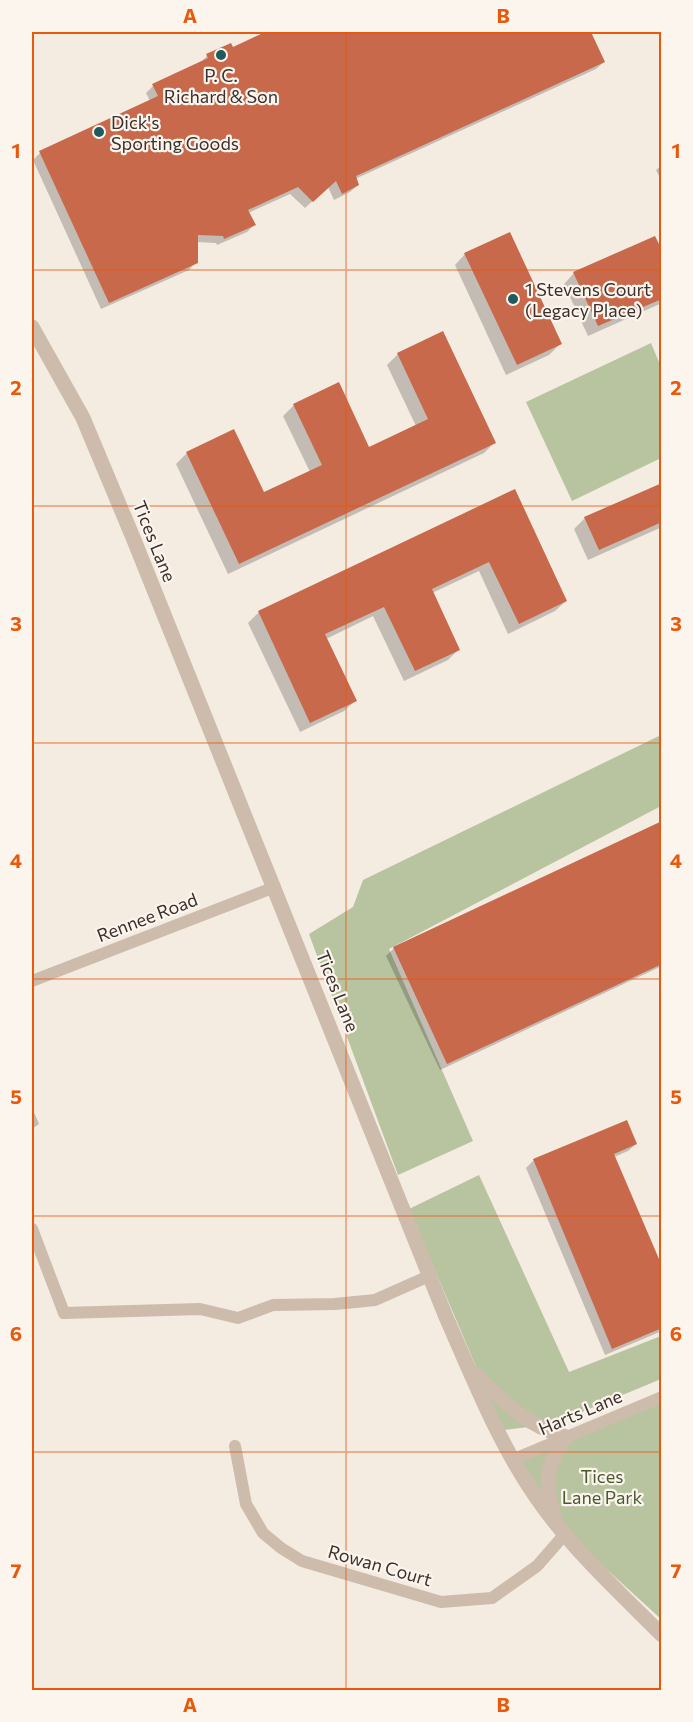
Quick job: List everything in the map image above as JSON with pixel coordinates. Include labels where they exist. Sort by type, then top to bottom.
[{"type":"street","name":"Tices Lane","points":[[32,327],[83,418],[275,887],[429,1276],[512,1460],[560,1528],[662,1635]]},
{"type":"street","name":"Rennee Road","points":[[32,981],[275,887]]},
{"type":"street","points":[[32,1229],[64,1313],[200,1309],[238,1318],[273,1305],[335,1304],[375,1300],[429,1276]]},
{"type":"street","points":[[469,1369],[515,1411],[538,1428],[566,1437],[554,1454],[546,1472],[560,1528]]},
{"type":"street","name":"Harts Lane","points":[[512,1460],[662,1397]]},
{"type":"street","name":"Rowan Court","points":[[235,1446],[246,1504],[263,1533],[281,1548],[302,1561],[441,1602],[492,1598],[537,1566],[560,1528]]},
{"type":"green space","points":[[651,343],[661,367],[661,458],[572,501],[526,402]]},
{"type":"green space","points":[[661,735],[661,806],[389,949],[473,1141],[398,1175],[309,934],[353,907],[363,880]]},
{"type":"green space","points":[[479,1175],[569,1372],[661,1336],[661,1379],[553,1424],[503,1430],[409,1209]]},
{"type":"green space","name":"Tices Lane Park","points":[[661,1397],[661,1619],[581,1546],[512,1460]]},
{"type":"building","points":[[265,32],[591,32],[605,62],[356,176],[359,185],[342,194],[336,181],[313,202],[298,187],[248,210],[256,225],[224,239],[223,236],[198,235],[198,263],[109,303],[39,151],[158,96],[152,84],[208,58],[206,54],[231,43],[233,47]]},
{"type":"building","name":"1 Stevens Court (Legacy Place)","points":[[510,232],[562,344],[517,365],[464,253]]},
{"type":"building","points":[[655,236],[662,250],[662,299],[598,326],[573,272]]},
{"type":"building","points":[[443,331],[496,443],[239,564],[186,452],[234,429],[264,492],[322,465],[293,404],[339,382],[369,447],[428,419],[397,353]]},
{"type":"building","points":[[662,483],[662,522],[599,550],[584,517]]},
{"type":"building","points":[[515,489],[567,601],[519,624],[489,562],[432,589],[460,650],[415,671],[384,607],[325,634],[357,701],[310,723],[258,611]]},
{"type":"building","points":[[662,821],[662,964],[447,1064],[393,947]]},
{"type":"building","points":[[627,1120],[637,1144],[614,1154],[662,1266],[662,1328],[612,1349],[533,1159]]},
{"type":"place","name":"P. C. Richard & Son","points":[[221,55]]},
{"type":"place","name":"Dick's Sporting Goods","points":[[99,132]]},
{"type":"place","name":"1 Stevens Court (Legacy Place)","points":[[513,299]]}]
